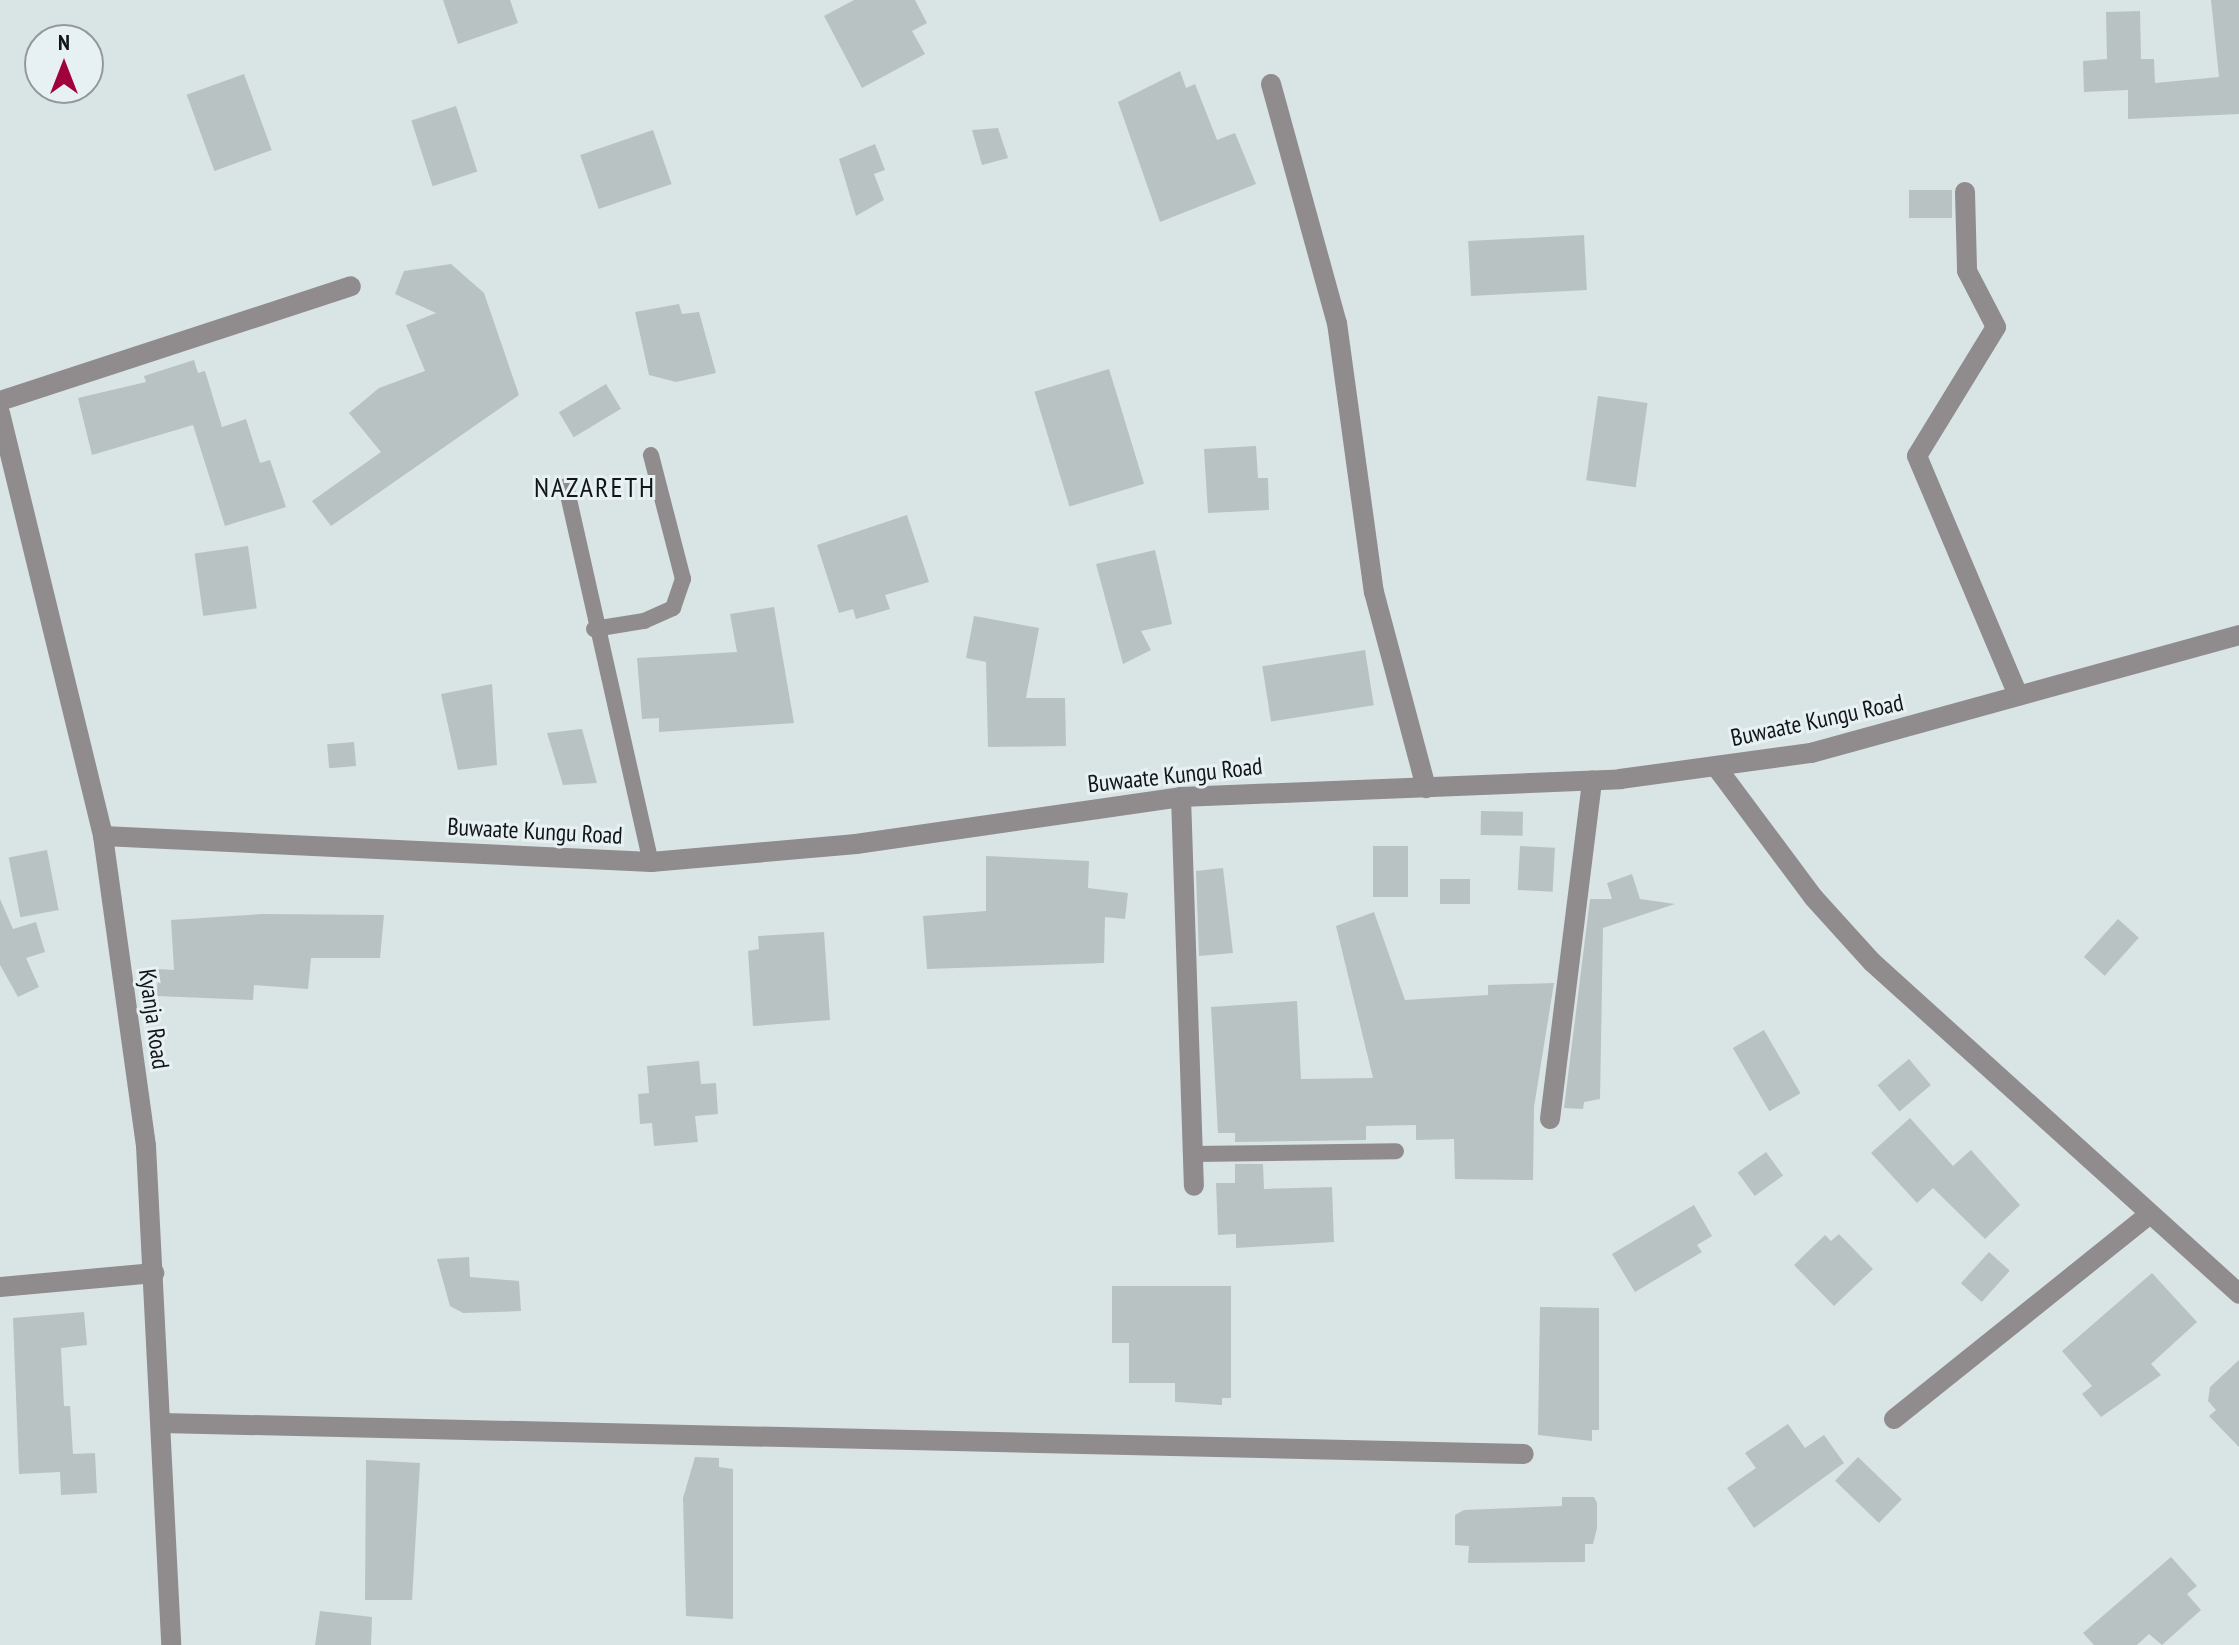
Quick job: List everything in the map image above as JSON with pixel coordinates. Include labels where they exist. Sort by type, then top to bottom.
[{"type":"street","points":[[1271,84],[1337,323],[1374,592],[1426,788]]},
{"type":"street","points":[[1965,192],[1967,271],[1996,327],[1917,456],[2018,695]]},
{"type":"street","points":[[0,401],[351,286]]},
{"type":"street","name":"Kyanja Road","points":[[0,413],[103,836],[146,1146],[171,1645]]},
{"type":"street","name":"Buwaate Kungu Road","points":[[103,836],[651,862],[856,844],[1181,797],[1592,781],[1717,768],[1811,753],[2239,635]]},
{"type":"street","points":[[1717,768],[1814,898],[1872,962],[2147,1216],[2239,1294]]},
{"type":"street","points":[[1550,1119],[1592,781]]},
{"type":"street","points":[[1181,797],[1194,1186]]},
{"type":"street","points":[[1894,1419],[2147,1216]]},
{"type":"street","points":[[0,1287],[154,1273]]},
{"type":"street","points":[[162,1423],[1524,1454]]},
{"type":"lane","points":[[594,629],[644,621],[673,608],[683,579],[651,455]]},
{"type":"lane","points":[[566,486],[594,629],[651,862]]},
{"type":"lane","points":[[1193,1154],[1396,1151]]},
{"type":"building","points":[[443,0],[510,0],[518,23],[458,44]]},
{"type":"building","points":[[854,0],[915,0],[927,23],[912,31],[925,54],[862,88],[824,16]]},
{"type":"building","points":[[2211,0],[2239,0],[2239,114],[2128,119],[2128,90],[2084,92],[2083,61],[2107,59],[2106,12],[2140,11],[2141,59],[2154,59],[2155,83],[2219,77]]},
{"type":"building","points":[[1180,71],[1186,88],[1195,84],[1217,140],[1235,133],[1256,184],[1160,222],[1118,102]]},
{"type":"building","points":[[244,74],[272,150],[214,171],[187,95]]},
{"type":"building","points":[[456,106],[477,172],[433,186],[411,121]]},
{"type":"building","points":[[998,128],[1008,158],[982,165],[972,130]]},
{"type":"building","points":[[653,130],[672,184],[599,209],[580,155]]},
{"type":"building","points":[[875,144],[885,170],[874,174],[884,200],[856,216],[839,159]]},
{"type":"building","points":[[1909,190],[1952,190],[1952,218],[1909,218]]},
{"type":"building","points":[[1584,235],[1587,290],[1471,296],[1468,241]]},
{"type":"building","points":[[451,264],[484,293],[519,395],[331,526],[312,501],[381,452],[349,413],[379,388],[425,371],[406,325],[436,313],[395,294],[404,271]]},
{"type":"building","points":[[679,304],[682,314],[699,312],[716,373],[676,382],[649,375],[635,312]]},
{"type":"building","points":[[194,360],[198,373],[205,371],[222,427],[246,419],[260,463],[270,460],[286,507],[225,526],[193,425],[92,455],[78,398],[146,382],[144,376]]},
{"type":"building","points":[[1109,369],[1144,484],[1069,507],[1034,392]]},
{"type":"building","points":[[606,384],[621,409],[574,437],[559,412]]},
{"type":"building","points":[[1598,396],[1648,403],[1636,487],[1586,480]]},
{"type":"building","points":[[1256,446],[1258,478],[1268,478],[1269,510],[1208,513],[1204,449]]},
{"type":"building","points":[[907,515],[929,582],[885,595],[890,609],[856,619],[853,609],[839,613],[817,545]]},
{"type":"building","points":[[248,546],[257,608],[203,616],[195,554]]},
{"type":"building","points":[[1155,550],[1172,624],[1141,631],[1151,650],[1123,664],[1096,564]]},
{"type":"building","points":[[774,607],[794,723],[659,732],[659,718],[642,719],[637,658],[737,652],[730,614]]},
{"type":"building","points":[[974,616],[1039,628],[1026,698],[1065,698],[1066,746],[988,747],[986,662],[966,658]]},
{"type":"building","points":[[1365,650],[1374,705],[1271,722],[1262,666]]},
{"type":"building","points":[[492,684],[497,765],[458,770],[441,694]]},
{"type":"building","points":[[582,729],[597,783],[563,785],[547,733]]},
{"type":"building","points":[[354,742],[356,766],[329,768],[327,744]]},
{"type":"building","points":[[1481,811],[1523,812],[1523,836],[1481,835]]},
{"type":"building","points":[[1373,846],[1408,846],[1408,897],[1373,897]]},
{"type":"building","points":[[1520,846],[1555,848],[1553,892],[1518,890]]},
{"type":"building","points":[[47,850],[59,910],[20,917],[9,857]]},
{"type":"building","points":[[986,856],[1089,861],[1088,888],[1128,893],[1125,919],[1105,917],[1104,963],[927,969],[923,916],[986,911]]},
{"type":"building","points":[[1223,868],[1233,953],[1199,956],[1196,871]]},
{"type":"building","points":[[1632,874],[1640,899],[1675,904],[1603,928],[1600,1099],[1584,1102],[1583,1109],[1564,1108],[1590,899],[1612,899],[1607,883]]},
{"type":"building","points":[[1440,879],[1470,879],[1470,904],[1440,904]]},
{"type":"building","points":[[0,899],[13,929],[36,922],[45,952],[26,958],[39,987],[18,997],[0,965]]},
{"type":"building","points":[[1374,912],[1405,1000],[1488,995],[1488,985],[1554,983],[1534,1107],[1533,1180],[1455,1179],[1454,1139],[1416,1140],[1416,1125],[1366,1126],[1366,1140],[1235,1142],[1235,1133],[1218,1133],[1211,1007],[1297,1001],[1301,1079],[1373,1078],[1336,926]]},
{"type":"building","points":[[263,914],[384,915],[380,958],[311,958],[308,989],[254,985],[253,1000],[157,996],[158,969],[174,970],[171,920]]},
{"type":"building","points":[[2118,919],[2139,938],[2105,976],[2084,957]]},
{"type":"building","points":[[824,932],[830,1020],[753,1026],[748,951],[759,949],[758,936]]},
{"type":"building","points":[[1764,1030],[1800,1093],[1769,1111],[1733,1048]]},
{"type":"building","points":[[1909,1059],[1931,1085],[1899,1111],[1878,1085]]},
{"type":"building","points":[[699,1061],[701,1084],[716,1083],[718,1114],[695,1116],[698,1142],[654,1146],[652,1123],[640,1124],[638,1094],[649,1093],[647,1066]]},
{"type":"building","points":[[1910,1118],[1953,1166],[1971,1150],[2020,1205],[1985,1239],[1933,1188],[1917,1203],[1871,1153]]},
{"type":"building","points":[[1766,1152],[1783,1175],[1755,1196],[1738,1173]]},
{"type":"building","points":[[1235,1164],[1263,1164],[1264,1189],[1332,1187],[1334,1242],[1236,1248],[1236,1234],[1218,1235],[1216,1183],[1235,1183]]},
{"type":"building","points":[[1694,1205],[1712,1236],[1697,1245],[1702,1252],[1635,1292],[1612,1254]]},
{"type":"building","points":[[1839,1234],[1873,1269],[1834,1306],[1794,1265],[1825,1235],[1831,1241]]},
{"type":"building","points":[[1989,1252],[2010,1271],[1982,1302],[1961,1283]]},
{"type":"building","points":[[469,1257],[470,1277],[519,1281],[521,1311],[463,1313],[450,1306],[437,1259]]},
{"type":"building","points":[[2152,1273],[2197,1322],[2151,1364],[2161,1375],[2101,1417],[2082,1394],[2092,1386],[2062,1351]]},
{"type":"building","points":[[1112,1286],[1231,1286],[1231,1398],[1222,1398],[1222,1405],[1175,1402],[1175,1383],[1129,1383],[1129,1343],[1112,1343]]},
{"type":"building","points":[[1540,1307],[1599,1308],[1599,1430],[1592,1430],[1592,1441],[1538,1435]]},
{"type":"building","points":[[84,1312],[87,1345],[61,1348],[64,1406],[70,1406],[73,1454],[95,1453],[97,1493],[61,1495],[60,1472],[19,1474],[13,1318]]},
{"type":"building","points":[[2239,1360],[2239,1447],[2209,1416],[2216,1410],[2208,1401],[2210,1387]]},
{"type":"building","points":[[1788,1424],[1805,1448],[1824,1435],[1844,1463],[1754,1528],[1727,1488],[1756,1468],[1745,1453]]},
{"type":"building","points":[[695,1457],[719,1458],[719,1467],[733,1469],[733,1619],[686,1616],[683,1498]]},
{"type":"building","points":[[1858,1457],[1902,1499],[1879,1523],[1835,1481]]},
{"type":"building","points":[[366,1460],[420,1463],[412,1600],[365,1600]]},
{"type":"building","points":[[1562,1497],[1594,1497],[1597,1503],[1597,1528],[1593,1544],[1585,1544],[1585,1562],[1468,1563],[1469,1546],[1455,1545],[1455,1515],[1464,1510],[1562,1506]]},
{"type":"building","points":[[2171,1557],[2197,1586],[2187,1594],[2201,1610],[2162,1645],[2149,1634],[2137,1645],[2094,1645],[2083,1633]]},
{"type":"building","points":[[320,1611],[372,1617],[371,1645],[315,1645]]},
{"type":"district","name":"NAZARETH","points":[[595,487]]}]
